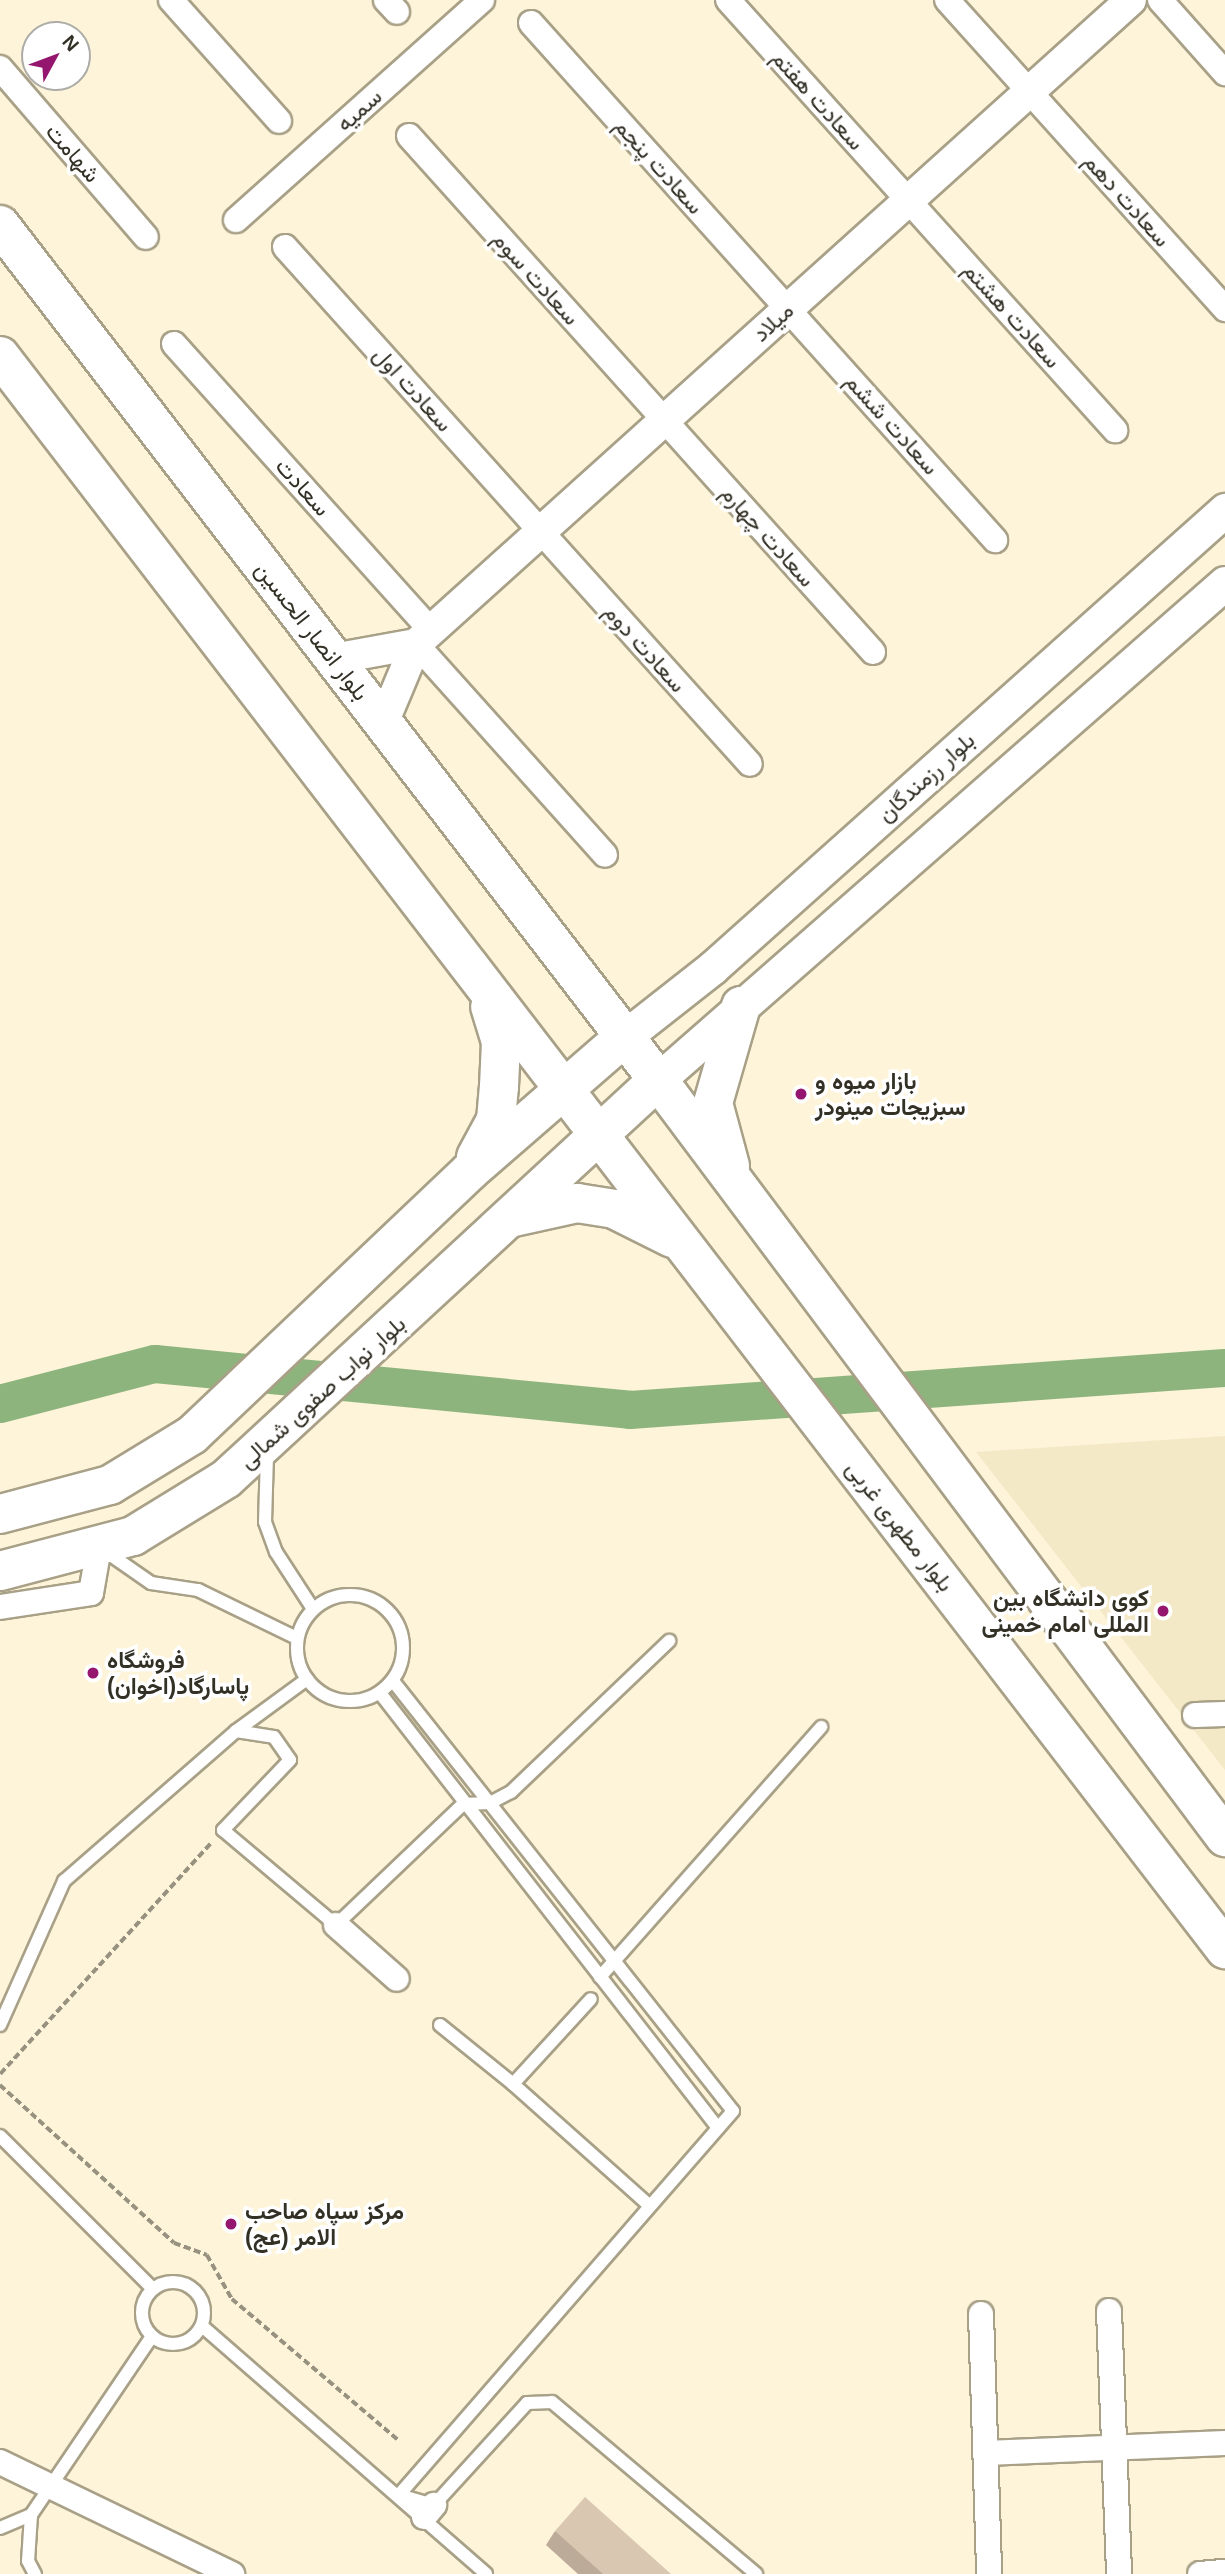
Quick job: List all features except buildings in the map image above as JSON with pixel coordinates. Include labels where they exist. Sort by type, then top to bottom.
[{"type":"main road","name":"بلوار انصار الحسین","points":[[0,225],[623,1038],[658,1080]]},
{"type":"main road","points":[[0,356],[560,1090]]},
{"type":"main road","name":"بلوار رزمندگان","points":[[623,1038],[712,968],[1225,510]]},
{"type":"main road","points":[[1225,583],[658,1080],[749,1209],[1225,1837]]},
{"type":"main road","points":[[469,1172],[496,1120],[501,1042],[473,974]]},
{"type":"main road","points":[[741,1006],[713,1103],[723,1149],[749,1209]]},
{"type":"main road","points":[[0,1514],[110,1485],[192,1435],[295,1341],[469,1172],[560,1090],[623,1038]]},
{"type":"main road","name":"بلوار نواب صفوی شمالی","points":[[0,1571],[99,1547],[183,1509],[270,1440],[658,1080]]},
{"type":"main road","name":"بلوار مطهری غربی","points":[[560,1090],[757,1339],[1225,1949]]},
{"type":"main road","points":[[509,1219],[577,1203],[614,1209],[683,1245]]},
{"type":"street","points":[[171,0],[279,121]]},
{"type":"street","name":"سمیه","points":[[236,220],[482,0]]},
{"type":"street","name":"سعادت هفتم","points":[[728,0],[908,200]]},
{"type":"street","name":"سعادت دهم","points":[[947,0],[1225,309]]},
{"type":"street","name":"میلاد","points":[[423,637],[1131,0]]},
{"type":"street","points":[[1160,0],[1225,72]]},
{"type":"street","name":"سعادت پنجم","points":[[531,23],[788,309]]},
{"type":"street","name":"شهامت","points":[[0,68],[146,237]]},
{"type":"street","name":"سعادت سوم","points":[[409,136],[664,420]]},
{"type":"street","name":"سعادت هشتم","points":[[908,200],[1115,430]]},
{"type":"street","name":"سعادت اول","points":[[285,247],[541,531]]},
{"type":"street","name":"سعادت ششم","points":[[788,309],[995,540]]},
{"type":"street","name":"سعادت","points":[[174,344],[606,855]]},
{"type":"street","name":"سعادت چهارم","points":[[664,420],[873,652]]},
{"type":"street","name":"سعادت دوم","points":[[541,531],[750,764]]},
{"type":"street","points":[[333,659],[423,637]]},
{"type":"street","points":[[383,723],[423,637]]},
{"type":"street","points":[[0,1607],[91,1593],[99,1547]]},
{"type":"street","points":[[1195,1714],[1225,1714]]},
{"type":"street","points":[[336,1925],[397,1979]]},
{"type":"street","points":[[1109,2311],[1119,2574]]},
{"type":"street","points":[[981,2314],[989,2574]]},
{"type":"street","points":[[986,2453],[1225,2443]]},
{"type":"street","points":[[0,2462],[232,2574]]},
{"type":"street","points":[[1200,2574],[1225,2572]]},
{"type":"lane","points":[[270,1440],[262,1479],[265,1522],[276,1552],[313,1609]]},
{"type":"lane","points":[[99,1547],[151,1583],[198,1590],[297,1638]]},
{"type":"lane","points":[[343,1594],[360,1595],[390,1612],[404,1646],[393,1681],[380,1693],[344,1702],[307,1679],[297,1638],[313,1609],[343,1594]]},
{"type":"lane","points":[[236,1731],[274,1737],[290,1760],[223,1830],[336,1925],[463,1804],[490,1803],[511,1792],[668,1641]]},
{"type":"lane","points":[[0,2025],[64,1881],[236,1731],[307,1679]]},
{"type":"lane","points":[[393,1681],[733,2111],[399,2495]]},
{"type":"lane","points":[[380,1693],[463,1804],[718,2129]]},
{"type":"lane","points":[[600,1977],[616,1963],[821,1727]]},
{"type":"lane","points":[[513,2084],[591,1999]]},
{"type":"lane","points":[[440,2025],[513,2084],[650,2206]]},
{"type":"lane","points":[[0,2136],[153,2288]]},
{"type":"lane","points":[[173,2281],[194,2289],[204,2306],[202,2326],[180,2344],[152,2336],[142,2317],[153,2288],[173,2281]]},
{"type":"lane","points":[[202,2326],[399,2495],[429,2511],[486,2574]]},
{"type":"lane","points":[[0,2528],[31,2515],[152,2336]]},
{"type":"lane","points":[[429,2511],[527,2403],[552,2402],[756,2574]]},
{"type":"lane","points":[[31,2515],[28,2561],[35,2574]]},
{"type":"path","points":[[0,2074],[223,1830]]},
{"type":"path","points":[[0,2085],[174,2243],[207,2255],[232,2299],[398,2440]]},
{"type":"shaded area","name":"کوی دانشگاه بین المللی امام خمینی","points":[[1225,1436],[1225,1770],[976,1452]]},
{"type":"waterway","points":[[0,1404],[155,1364],[630,1410],[1225,1368]]},
{"type":"place","name":"بازار میوه و سبزیجات مینودر","points":[[801,1094]]},
{"type":"place","name":"کوی دانشگاه بین المللی امام خمینی","points":[[1163,1611]]},
{"type":"place","name":"فروشگاه پاسارگاد(اخوان)","points":[[93,1673]]},
{"type":"place","name":"مرکز سپاه صاحب الامر (عج)","points":[[231,2224]]}]
